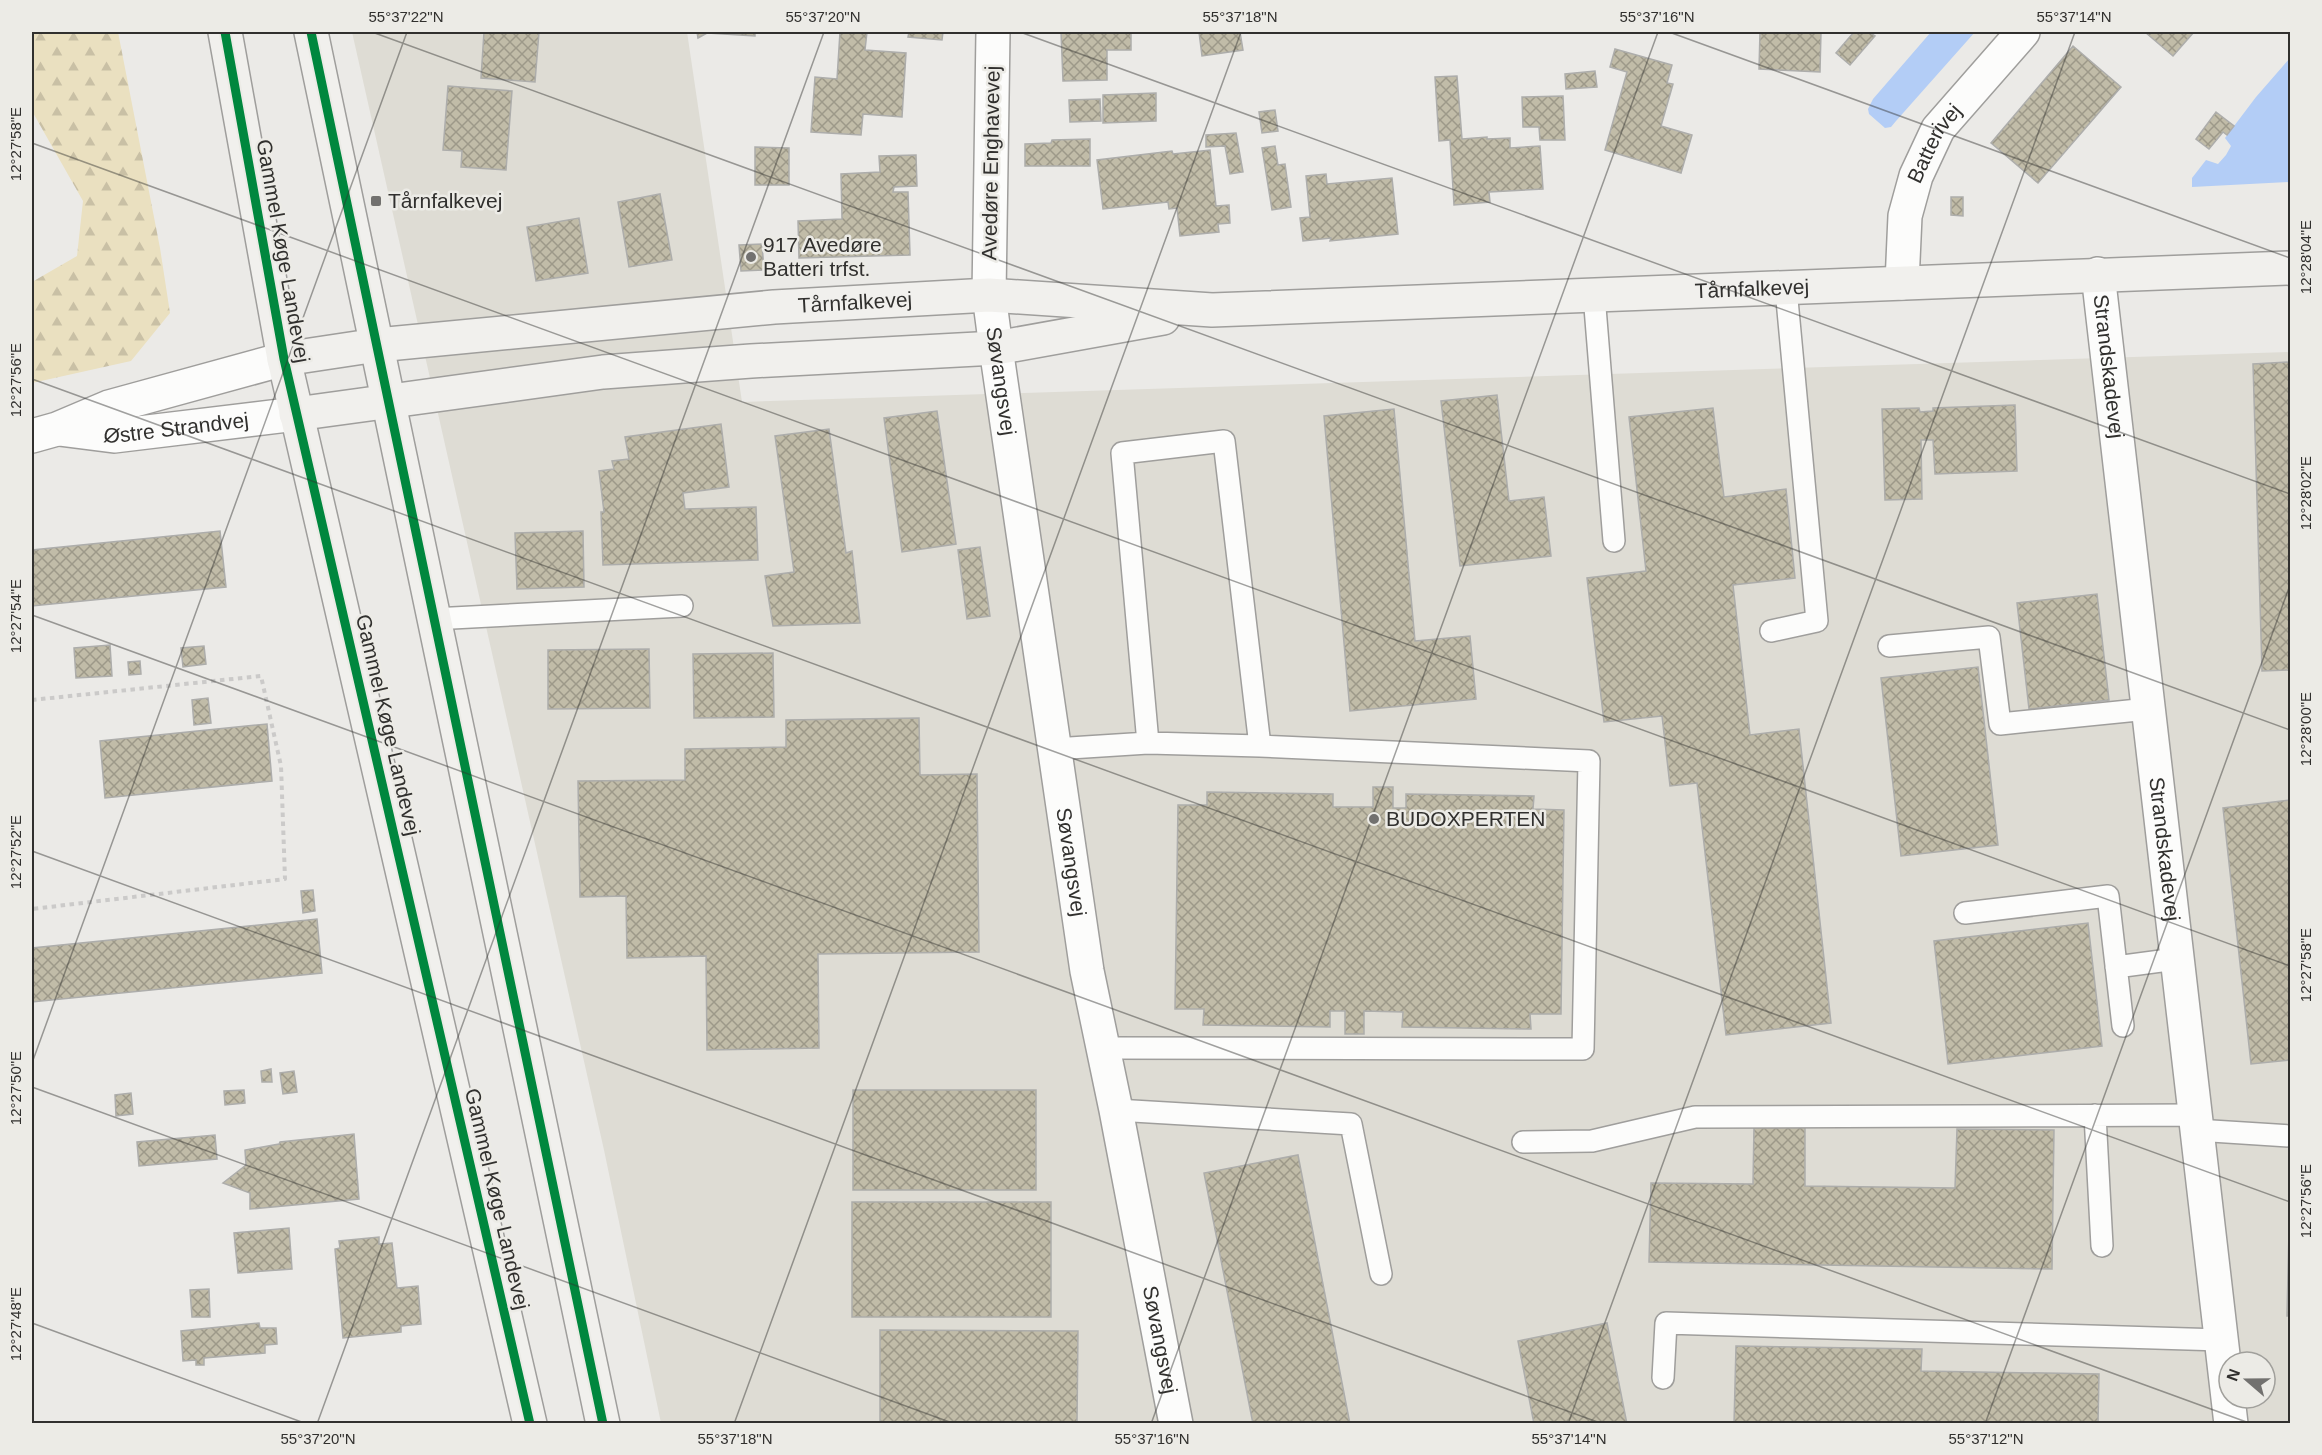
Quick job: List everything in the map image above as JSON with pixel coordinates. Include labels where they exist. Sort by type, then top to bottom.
[{"type":"street","name":"Gammel Køge Landevej","points":[[225,32],[296,414],[530,1424]]},
{"type":"street","points":[[311,32],[603,1424]]},
{"type":"street","name":"Avedøre Enghavevej","points":[[989,295],[993,32]]},
{"type":"street","name":"Batterivej","points":[[1902,283],[1905,216],[1916,176],[1938,129],[2023,32]]},
{"type":"street","name":"Tårnfalkevej","points":[[284,359],[377,345],[774,307],[989,295],[1212,309],[2290,268]]},
{"type":"street","name":"Strandskadevej","points":[[2098,274],[2231,1424]]},
{"type":"street","name":"Søvangsvej","points":[[989,295],[1087,971],[1176,1424]]},
{"type":"street","name":"Tårnfalkevej","points":[[296,414],[603,372],[751,361],[996,348],[1212,309]]},
{"type":"street","name":"Østre Strandvej","points":[[44,432],[110,407],[284,359]]},
{"type":"street","name":"Østre Strandvej","points":[[44,432],[114,436],[296,414]]},
{"type":"lane","points":[[1772,631],[1817,621],[1786,288]]},
{"type":"lane","points":[[1594,295],[1614,541]]},
{"type":"lane","points":[[1148,743],[1122,453],[1224,441],[1260,746]]},
{"type":"lane","points":[[433,619],[682,606]]},
{"type":"lane","points":[[1888,646],[1989,637],[2000,724],[2148,709]]},
{"type":"lane","points":[[1054,749],[1148,743],[1589,761],[1582,1049],[1103,1048]]},
{"type":"lane","points":[[1965,913],[2108,896],[2123,1026]]},
{"type":"lane","points":[[2116,967],[2176,959]]},
{"type":"lane","points":[[1116,1110],[1351,1124],[1381,1274]]},
{"type":"lane","points":[[2095,1115],[2102,1246]]},
{"type":"lane","points":[[1523,1142],[1592,1141],[1695,1117],[2095,1115],[2195,1122],[2290,1136]]},
{"type":"lane","points":[[1663,1378],[1666,1323],[2221,1340]]},
{"type":"path","points":[[32,700],[261,676],[281,766],[285,879],[32,909]]},
{"type":"shaded area","points":[[352,32],[687,32],[742,402],[2290,352],[2290,1423],[661,1423],[604,1150]]},
{"type":"green space","points":[[32,32],[118,32],[160,248],[170,313],[131,361],[32,383],[32,282],[77,256],[83,201],[32,111]]},
{"type":"water","points":[[1931,32],[1975,32],[1891,127],[1885,128],[1869,114],[1868,109],[1873,99]]},
{"type":"water","points":[[2290,58],[2290,182],[2192,187],[2192,178],[2206,160],[2218,164],[2226,155],[2231,146],[2225,138]]},
{"type":"building","points":[[484,32],[539,32],[535,82],[481,78]]},
{"type":"building","points":[[697,32],[755,32],[755,36],[707,33],[698,38]]},
{"type":"building","points":[[840,32],[867,32],[865,50],[906,53],[902,117],[863,114],[861,135],[811,132],[815,77],[837,79]]},
{"type":"building","points":[[909,32],[943,32],[942,40],[908,37]]},
{"type":"building","points":[[1061,32],[1131,32],[1131,50],[1107,50],[1107,80],[1063,81]]},
{"type":"building","points":[[1199,32],[1240,32],[1243,50],[1202,56]]},
{"type":"building","points":[[1760,32],[1821,32],[1820,72],[1759,69]]},
{"type":"building","points":[[1854,32],[1869,32],[1875,36],[1850,65],[1836,53]]},
{"type":"building","points":[[2145,32],[2194,32],[2173,56]]},
{"type":"building","points":[[2073,46],[2121,87],[2038,183],[1991,143]]},
{"type":"building","points":[[1615,49],[1672,65],[1667,83],[1673,84],[1661,126],[1692,135],[1681,173],[1605,150],[1627,72],[1610,67]]},
{"type":"building","points":[[1595,71],[1597,87],[1566,89],[1565,74]]},
{"type":"building","points":[[1457,76],[1462,139],[1510,138],[1510,148],[1540,146],[1543,189],[1489,192],[1490,202],[1454,205],[1450,140],[1439,141],[1435,77]]},
{"type":"building","points":[[448,86],[512,91],[506,170],[461,167],[462,151],[443,150]]},
{"type":"building","points":[[1156,93],[1156,121],[1103,123],[1103,95]]},
{"type":"building","points":[[1563,96],[1565,140],[1540,140],[1539,127],[1523,127],[1522,97]]},
{"type":"building","points":[[1100,99],[1101,121],[1070,122],[1069,100]]},
{"type":"building","points":[[1275,110],[1278,131],[1262,133],[1259,112]]},
{"type":"building","points":[[2216,112],[2234,126],[2227,135],[2223,132],[2209,149],[2196,139]]},
{"type":"building","points":[[1236,133],[1243,172],[1230,174],[1225,146],[1206,147],[1206,135]]},
{"type":"building","points":[[1090,139],[1090,166],[1025,166],[1025,144],[1051,143],[1052,140]]},
{"type":"building","points":[[1275,146],[1278,165],[1285,164],[1291,207],[1272,210],[1262,148]]},
{"type":"building","points":[[755,147],[789,148],[789,185],[755,185]]},
{"type":"building","points":[[1210,150],[1216,206],[1229,205],[1230,223],[1218,224],[1219,232],[1180,236],[1177,208],[1169,209],[1168,202],[1103,209],[1097,160],[1172,151],[1173,154]]},
{"type":"building","points":[[916,155],[917,186],[894,187],[893,192],[908,192],[910,255],[799,258],[798,221],[842,219],[841,174],[880,172],[879,156]]},
{"type":"building","points":[[1326,174],[1327,184],[1392,178],[1398,234],[1330,241],[1331,238],[1303,241],[1300,218],[1310,217],[1306,176]]},
{"type":"building","points":[[660,194],[672,260],[629,267],[618,202]]},
{"type":"building","points":[[1951,197],[1963,197],[1963,216],[1951,215]]},
{"type":"building","points":[[579,218],[588,273],[536,281],[527,227]]},
{"type":"building","name":"917 Avedøre Batteri trfst.","points":[[762,244],[764,270],[741,271],[739,245]]},
{"type":"building","points":[[2290,362],[2290,670],[2262,671],[2253,364]]},
{"type":"building","points":[[1497,395],[1509,501],[1544,497],[1551,556],[1460,566],[1441,401]]},
{"type":"building","points":[[2015,405],[2017,471],[1935,474],[1933,440],[1921,440],[1922,499],[1885,500],[1882,409],[1919,408],[1920,412],[1933,411],[1933,408]]},
{"type":"building","points":[[1713,408],[1724,497],[1786,489],[1795,578],[1733,585],[1750,735],[1799,729],[1831,1023],[1726,1035],[1697,783],[1670,786],[1662,716],[1604,722],[1587,578],[1646,571],[1629,417]]},
{"type":"building","points":[[1394,409],[1415,641],[1470,636],[1476,699],[1350,711],[1324,416]]},
{"type":"building","points":[[937,411],[956,544],[902,552],[884,418]]},
{"type":"building","points":[[721,424],[729,487],[683,493],[685,509],[756,507],[758,560],[603,565],[601,512],[604,512],[599,471],[614,469],[612,461],[629,459],[625,437]]},
{"type":"building","points":[[829,429],[846,553],[852,551],[860,623],[773,626],[765,576],[794,572],[775,436]]},
{"type":"building","points":[[220,531],[226,587],[32,606],[32,550]]},
{"type":"building","points":[[583,531],[584,587],[517,589],[515,533]]},
{"type":"building","points":[[980,547],[990,616],[967,619],[958,550]]},
{"type":"building","points":[[2097,594],[2109,700],[2029,709],[2017,603]]},
{"type":"building","points":[[110,645],[112,676],[76,678],[74,648]]},
{"type":"building","points":[[204,646],[206,664],[183,667],[181,648]]},
{"type":"building","points":[[649,649],[650,708],[548,709],[548,650]]},
{"type":"building","points":[[773,653],[774,717],[694,718],[693,654]]},
{"type":"building","points":[[140,661],[141,674],[129,675],[128,662]]},
{"type":"building","points":[[1978,667],[1998,845],[1901,856],[1881,678]]},
{"type":"building","points":[[208,698],[211,723],[194,725],[192,700]]},
{"type":"building","points":[[919,718],[920,775],[977,774],[979,952],[818,954],[819,1048],[707,1050],[706,956],[627,958],[626,896],[580,897],[578,781],[685,780],[685,749],[786,747],[786,720]]},
{"type":"building","points":[[267,724],[272,781],[105,798],[100,741]]},
{"type":"building","points":[[1373,787],[1393,787],[1393,808],[1406,808],[1406,794],[1534,796],[1533,809],[1564,810],[1561,1014],[1530,1014],[1531,1029],[1402,1027],[1403,1012],[1364,1011],[1364,1034],[1345,1034],[1345,1011],[1330,1011],[1330,1027],[1203,1025],[1204,1009],[1175,1009],[1178,805],[1207,805],[1207,792],[1333,794],[1333,807],[1373,807]]},
{"type":"building","points":[[2290,800],[2290,1060],[2251,1064],[2223,808]]},
{"type":"building","points":[[313,890],[315,911],[303,913],[301,891]]},
{"type":"building","points":[[317,919],[322,973],[32,1002],[32,948]]},
{"type":"building","points":[[2088,923],[2102,1046],[1948,1064],[1934,941]]},
{"type":"building","points":[[271,1069],[272,1082],[262,1082],[261,1071]]},
{"type":"building","points":[[294,1071],[297,1092],[283,1094],[280,1073]]},
{"type":"building","points":[[244,1090],[245,1103],[225,1105],[224,1091]]},
{"type":"building","points":[[853,1090],[1036,1090],[1036,1190],[853,1190]]},
{"type":"building","points":[[131,1093],[133,1114],[116,1116],[115,1095]]},
{"type":"building","points":[[1754,1125],[1805,1126],[1805,1186],[1955,1188],[1957,1129],[2054,1130],[2052,1269],[1649,1262],[1651,1183],[1753,1184]]},
{"type":"building","points":[[354,1134],[359,1199],[250,1209],[250,1193],[223,1183],[246,1165],[245,1150],[280,1142]]},
{"type":"building","points":[[215,1135],[217,1159],[139,1166],[137,1142]]},
{"type":"building","points":[[1298,1155],[1350,1424],[1253,1424],[1204,1173]]},
{"type":"building","points":[[852,1202],[1051,1202],[1051,1317],[852,1317]]},
{"type":"building","points":[[289,1228],[292,1269],[238,1273],[234,1233]]},
{"type":"building","points":[[2289,1230],[2290,1316],[2287,1316]]},
{"type":"building","points":[[379,1237],[379,1244],[392,1243],[397,1288],[418,1286],[421,1324],[401,1326],[401,1332],[343,1338],[335,1249],[340,1248],[339,1241]]},
{"type":"building","points":[[209,1289],[210,1317],[192,1317],[190,1290]]},
{"type":"building","points":[[259,1323],[260,1328],[276,1328],[277,1344],[265,1345],[265,1353],[204,1358],[204,1365],[196,1365],[196,1360],[183,1361],[181,1331]]},
{"type":"building","points":[[1607,1323],[1627,1424],[1534,1424],[1518,1341]]},
{"type":"building","points":[[880,1330],[1078,1331],[1077,1424],[880,1424]]},
{"type":"building","points":[[1736,1346],[1922,1349],[1921,1371],[2099,1374],[2098,1424],[1734,1424]]},
{"type":"cycle path","points":[[225,32],[284,359],[530,1424]]},
{"type":"cycle path","points":[[311,32],[603,1424]]},
{"type":"place","name":"Tårnfalkevej","points":[[376,201]]},
{"type":"place","name":"917 Avedøre Batteri trfst.","points":[[751,257]]},
{"type":"place","name":"BUDOXPERTEN","points":[[1374,819]]}]
